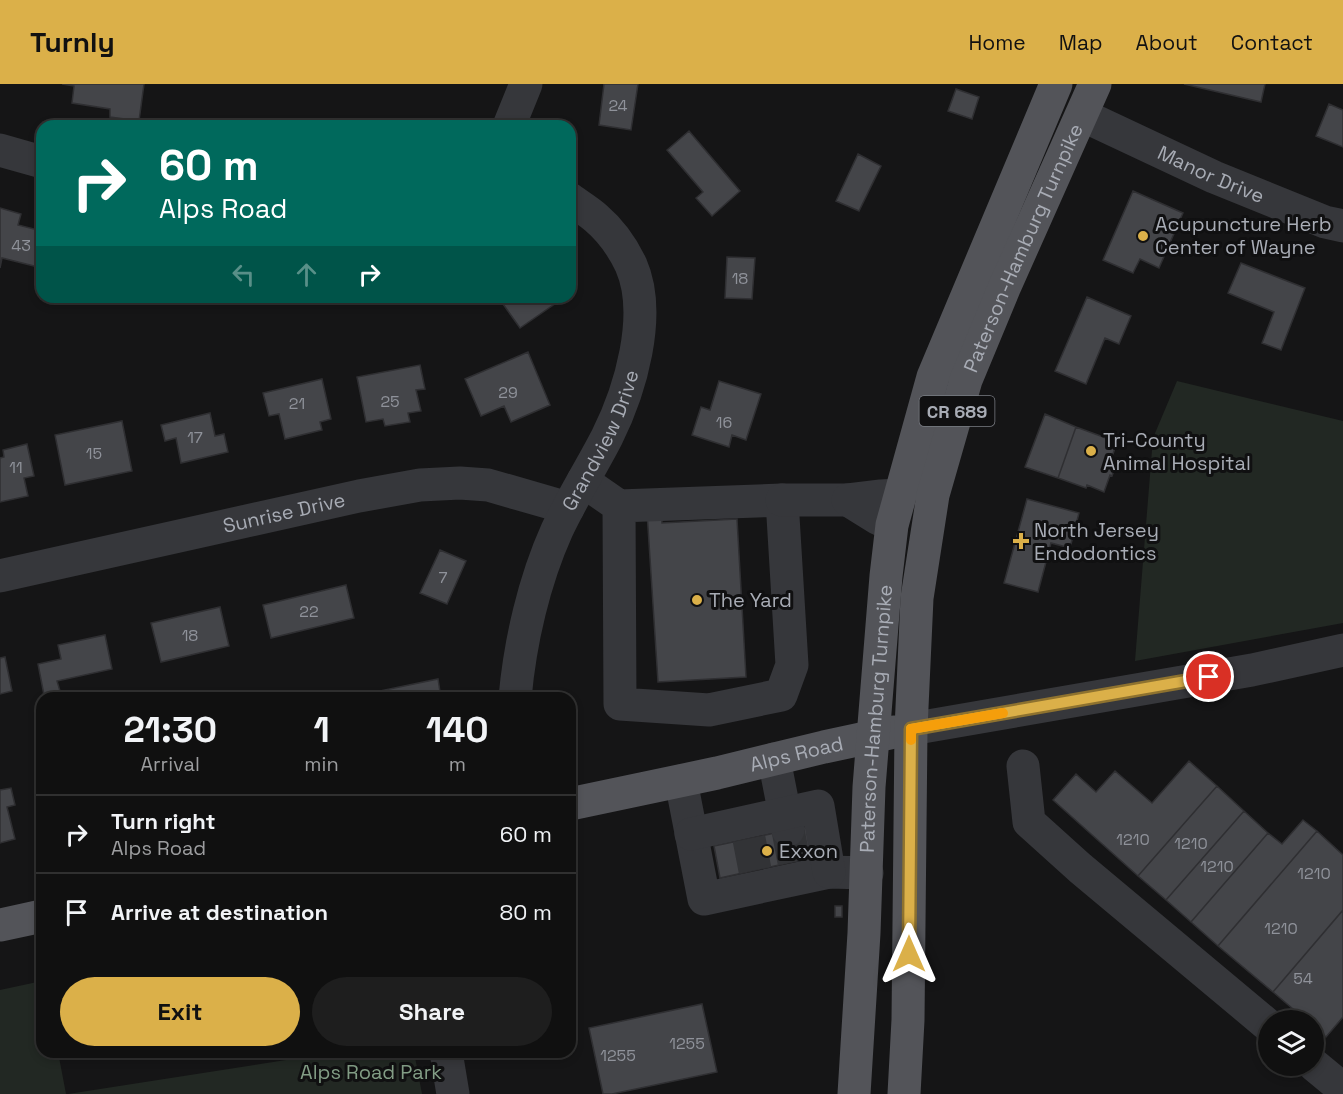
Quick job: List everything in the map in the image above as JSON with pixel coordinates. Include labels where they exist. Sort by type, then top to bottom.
[{"type":"main road","name":"Paterson-Hamburg Turnpike","points":[[854,1094],[867,873],[869,788],[886,576],[896,510],[933,377],[1056,84]]},
{"type":"main road","name":"Paterson-Hamburg Turnpike","points":[[904,1094],[908,1020],[911,729],[917,598],[933,495],[966,380],[1005,286],[1095,84]]},
{"type":"main road","name":"Alps Road","points":[[576,803],[911,729]]},
{"type":"main road","points":[[0,925],[36,917]]},
{"type":"street","points":[[511,120],[526,84]]},
{"type":"street","name":"Manor Drive","points":[[1082,115],[1214,177],[1325,222],[1343,226]]},
{"type":"street","points":[[0,150],[36,160]]},
{"type":"street","name":"Grandview Drive","points":[[516,692],[521,648],[549,548],[608,436],[626,393],[636,350],[640,311],[639,293],[631,266],[616,240],[596,218],[576,203]]},
{"type":"street","name":"Sunrise Drive","points":[[0,576],[359,496],[420,485],[460,483],[488,485],[576,495],[619,506]]},
{"type":"street","points":[[782,500],[792,665],[781,695],[709,710],[620,704],[619,506],[782,500],[848,500],[881,496],[896,510]]},
{"type":"street","name":"Alps Road","points":[[911,729],[1252,670],[1341,657]]},
{"type":"street","points":[[774,759],[786,822]]},
{"type":"street","points":[[1023,766],[1029,822],[1080,868],[1258,1017]]},
{"type":"street","points":[[681,780],[705,899],[756,879],[795,870],[867,873]]},
{"type":"street","points":[[691,834],[747,830],[786,822],[818,806],[829,872]]},
{"type":"street","points":[[447,1058],[453,1094]]},
{"type":"street","points":[[1324,1073],[1343,1089]]},
{"type":"green space","points":[[1177,381],[1343,421],[1343,623],[1135,661],[1153,438]]},
{"type":"green space","points":[[36,982],[36,1058],[59,1058],[66,1094],[0,1094],[0,990]]},
{"type":"green space","name":"Alps Road Park","points":[[299,1058],[415,1058],[422,1094],[68,1094]]},
{"type":"building","points":[[62,84],[144,84],[139,120],[110,117],[110,109],[72,103],[74,86]]},
{"type":"building","points":[[604,84],[638,84],[631,130],[599,125]]},
{"type":"building","points":[[1184,84],[1265,84],[1261,102]]},
{"type":"building","points":[[956,89],[979,97],[972,119],[948,111]]},
{"type":"building","points":[[1329,104],[1343,110],[1343,147],[1316,136]]},
{"type":"building","points":[[689,131],[740,191],[712,216],[696,198],[703,192],[667,150]]},
{"type":"building","points":[[858,154],[881,166],[859,211],[836,201]]},
{"type":"building","name":"Acupuncture Herb Center of Wayne","points":[[1133,191],[1183,213],[1159,268],[1140,259],[1133,273],[1103,260]]},
{"type":"building","points":[[0,208],[21,214],[18,225],[36,230],[36,266],[2,258],[0,268]]},
{"type":"building","points":[[727,257],[755,258],[752,299],[725,298]]},
{"type":"building","points":[[1241,263],[1305,288],[1281,350],[1262,343],[1274,312],[1228,293]]},
{"type":"building","points":[[1087,297],[1131,316],[1119,344],[1105,338],[1086,384],[1055,371]]},
{"type":"building","points":[[502,303],[556,303],[520,328]]},
{"type":"building","points":[[528,352],[550,405],[511,422],[504,406],[481,416],[465,379]]},
{"type":"building","points":[[420,365],[425,389],[416,390],[421,411],[408,413],[410,422],[385,426],[383,419],[366,422],[357,377]]},
{"type":"building","points":[[322,379],[331,419],[320,422],[322,430],[285,439],[279,414],[269,416],[263,393]]},
{"type":"building","points":[[719,381],[761,394],[746,440],[732,435],[729,447],[692,435],[701,407],[710,410]]},
{"type":"building","points":[[210,413],[215,436],[224,434],[228,452],[181,463],[176,438],[165,441],[161,425]]},
{"type":"building","name":"Tri-County Animal Hospital","points":[[1045,414],[1076,427],[1058,478],[1025,467]]},
{"type":"building","points":[[122,421],[132,471],[65,485],[55,435]]},
{"type":"building","name":"Tri-County Animal Hospital","points":[[1076,427],[1117,442],[1111,460],[1117,462],[1104,492],[1058,478]]},
{"type":"building","points":[[27,444],[34,476],[24,478],[28,496],[0,502],[0,458],[4,457],[3,450]]},
{"type":"building","points":[[1027,499],[1079,513],[1070,548],[1051,543],[1038,592],[1004,583]]},
{"type":"building","name":"The Yard","points":[[661,511],[662,523],[737,519],[746,677],[658,682],[647,512]]},
{"type":"building","points":[[440,550],[466,561],[447,604],[420,593]]},
{"type":"building","points":[[346,585],[354,618],[271,638],[263,605]]},
{"type":"building","points":[[220,607],[229,646],[161,662],[151,623]]},
{"type":"building","points":[[105,635],[112,669],[57,681],[60,691],[43,692],[38,664],[61,659],[58,645]]},
{"type":"building","points":[[5,657],[12,691],[0,694],[0,658]]},
{"type":"building","points":[[438,679],[440,692],[375,692]]},
{"type":"building","points":[[1189,761],[1217,786],[1138,876],[1053,800],[1076,774],[1096,792],[1115,771],[1152,803]]},
{"type":"building","points":[[1217,786],[1244,811],[1166,900],[1138,876]]},
{"type":"building","points":[[11,788],[15,805],[7,807],[15,839],[0,843],[0,790]]},
{"type":"building","points":[[1244,811],[1268,833],[1191,922],[1166,900]]},
{"type":"building","points":[[1303,820],[1317,831],[1218,946],[1191,922],[1268,833],[1282,844]]},
{"type":"building","name":"Exxon","points":[[813,825],[820,856],[720,878],[714,846]]},
{"type":"building","points":[[1317,831],[1343,855],[1343,910],[1273,992],[1218,946]]},
{"type":"building","points":[[835,906],[842,906],[842,917],[835,917]]},
{"type":"building","points":[[1343,910],[1343,1017],[1326,1037],[1324,1035],[1324,1010],[1294,1010],[1273,992]]},
{"type":"building","points":[[702,1004],[717,1072],[603,1094],[589,1028]]},
{"type":"tunnel","points":[[788,830],[794,862]]},
{"type":"tunnel","points":[[749,839],[755,870]]},
{"type":"slow traffic","points":[[911,740],[911,729],[1003,713]]},
{"type":"place","name":"Acupuncture Herb Center of Wayne","points":[[1143,236]]},
{"type":"place","name":"Tri-County Animal Hospital","points":[[1091,451]]},
{"type":"place","name":"North Jersey Endodontics","points":[[1021,541]]},
{"type":"place","name":"The Yard","points":[[697,600]]},
{"type":"place","name":"Exxon","points":[[767,851]]},
{"type":"route","points":[[909,954],[911,729],[1209,677]]}]
